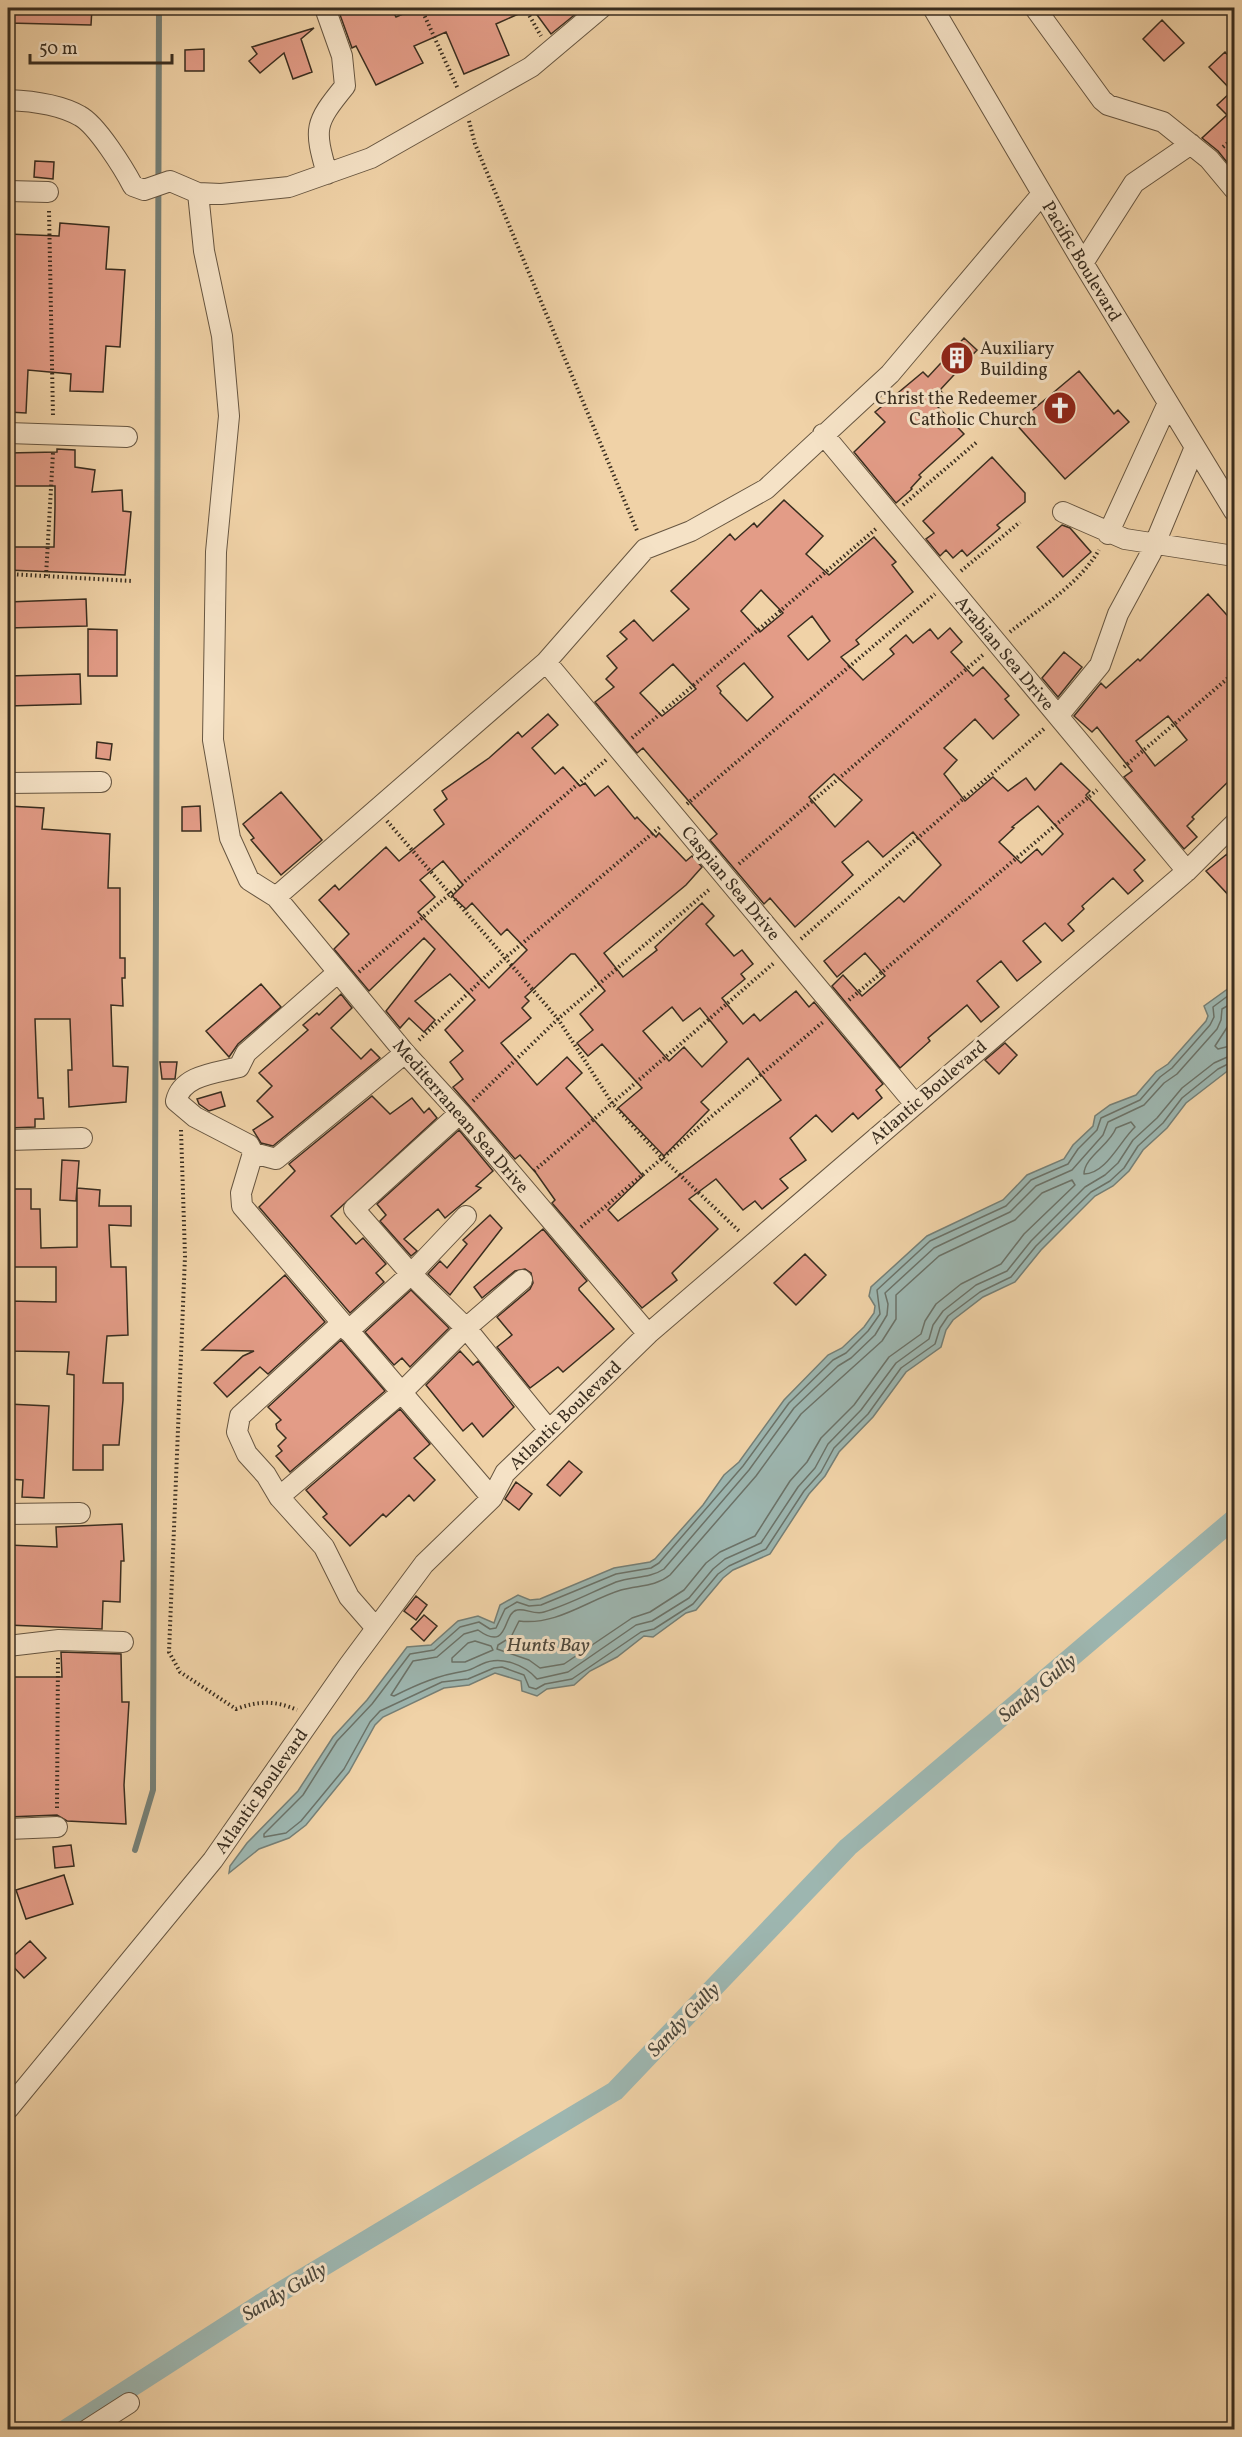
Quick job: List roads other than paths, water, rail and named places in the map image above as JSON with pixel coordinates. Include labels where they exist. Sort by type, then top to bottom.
[{"type":"street","points":[[325,8],[342,57],[345,86],[325,111],[317,137],[327,174]]},
{"type":"street","points":[[8,100],[48,104],[82,117],[115,155],[133,186],[144,190],[171,181],[198,193],[221,194],[290,188],[371,158],[466,105],[550,54],[601,8]]},
{"type":"street","name":"Pacific Boulevard","points":[[933,8],[1042,195],[1234,511]]},
{"type":"street","points":[[1035,8],[1102,100],[1108,105],[1163,122],[1191,144],[1234,189]]},
{"type":"street","points":[[1083,263],[1134,183],[1191,144]]},
{"type":"street","points":[[8,191],[48,192]]},
{"type":"street","name":"Mediterranean Sea Drive","points":[[198,193],[204,251],[222,336],[229,416],[216,552],[213,740],[230,838],[249,880],[276,897],[405,1053],[460,1113],[648,1334]]},
{"type":"street","points":[[276,897],[546,662],[645,549],[691,531],[766,489],[823,434],[891,374],[1042,195]]},
{"type":"street","points":[[1108,534],[1168,403]]},
{"type":"street","points":[[8,433],[127,437]]},
{"type":"street","name":"Arabian Sea Drive","points":[[823,434],[1187,871]]},
{"type":"street","points":[[1058,716],[1100,665],[1118,614],[1154,545],[1195,447]]},
{"type":"street","points":[[1063,512],[1108,534],[1154,545],[1234,556]]},
{"type":"street","name":"Caspian Sea Drive","points":[[546,662],[915,1104]]},
{"type":"street","points":[[8,783],[100,783]]},
{"type":"street","name":"Atlantic Boulevard","points":[[8,2109],[213,1860],[313,1716],[424,1564],[492,1498],[505,1473],[648,1334],[1187,871],[1234,824]]},
{"type":"street","points":[[342,977],[246,1053],[239,1067],[188,1081],[178,1093],[176,1101],[195,1117],[249,1145],[254,1153],[276,1159],[405,1053]]},
{"type":"street","points":[[460,1113],[354,1209],[411,1274],[466,1328],[549,1430]]},
{"type":"street","points":[[8,1140],[82,1138]]},
{"type":"street","points":[[254,1153],[241,1193],[242,1206],[492,1498]]},
{"type":"street","points":[[376,1628],[349,1597],[324,1547],[279,1497],[266,1475],[247,1454],[237,1432],[240,1416],[411,1274],[466,1216]]},
{"type":"street","points":[[279,1497],[401,1393],[466,1328],[522,1280]]},
{"type":"street","points":[[8,1514],[80,1513]]},
{"type":"street","points":[[8,1646],[58,1640],[123,1642]]},
{"type":"street","points":[[8,1829],[57,1827]]},
{"type":"street","points":[[87,2430],[129,2403]]},
{"type":"water","name":"Hunts Bay","points":[[1229,988],[1234,989],[1234,1066],[1186,1103],[1167,1128],[1143,1150],[1129,1171],[1113,1186],[1095,1196],[1041,1250],[1015,1282],[983,1297],[953,1320],[946,1330],[941,1347],[906,1372],[873,1417],[839,1452],[825,1476],[809,1494],[770,1554],[733,1570],[723,1578],[696,1610],[686,1613],[653,1637],[644,1636],[617,1657],[590,1671],[574,1685],[547,1689],[537,1696],[522,1691],[521,1681],[495,1673],[469,1685],[444,1688],[383,1717],[375,1725],[349,1772],[306,1825],[289,1838],[259,1849],[229,1873],[230,1866],[247,1843],[298,1791],[333,1737],[367,1700],[407,1647],[431,1645],[458,1621],[478,1616],[494,1623],[500,1605],[518,1595],[530,1600],[540,1599],[614,1568],[650,1562],[655,1559],[703,1505],[724,1475],[739,1462],[784,1400],[828,1355],[842,1348],[864,1327],[874,1313],[875,1306],[869,1296],[871,1287],[927,1236],[1003,1200],[1027,1175],[1064,1159],[1073,1145],[1093,1126],[1095,1116],[1110,1105],[1136,1095],[1156,1072],[1168,1064],[1206,1021],[1208,1016],[1204,1006]]},
{"type":"waterway","points":[[135,1850],[153,1790],[159,8]]},
{"type":"waterway","name":"Sandy Gully","points":[[65,2430],[262,2303],[615,2091],[848,1847],[1234,1519]]},
{"type":"place","name":"Auxiliary Building","points":[[957,358]]},
{"type":"place","name":"Christ the Redeemer Catholic Church","points":[[1060,408]]}]
